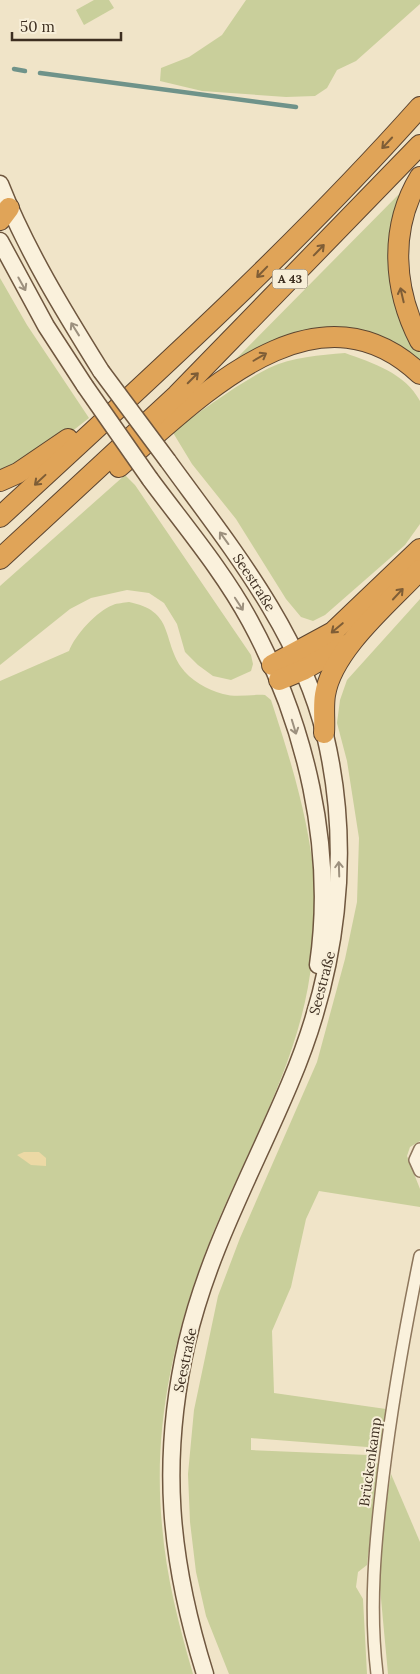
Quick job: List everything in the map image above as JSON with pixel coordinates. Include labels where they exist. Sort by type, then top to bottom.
[{"type":"highway","name":"A 43","points":[[0,517],[195,337],[258,276],[420,107]]},
{"type":"highway","name":"A 43","points":[[0,559],[23,540],[177,395],[420,145]]},
{"type":"highway","points":[[420,177],[405,210],[397,252],[405,307],[420,341]]},
{"type":"highway","points":[[0,482],[47,454],[195,337]]},
{"type":"highway","points":[[23,540],[66,512],[212,387],[268,352],[298,341],[349,339],[371,343],[394,353],[420,374]]},
{"type":"highway","points":[[299,662],[420,549]]},
{"type":"highway","points":[[324,733],[325,695],[336,664],[352,641],[420,570]]},
{"type":"highway","points":[[276,672],[352,641]]},
{"type":"main road","name":"Seestraße","points":[[0,184],[3,212],[101,371],[241,561],[269,605],[299,662],[324,733],[337,820],[340,882],[332,950],[324,987],[291,1081],[221,1238],[202,1288],[187,1340],[178,1384],[171,1441],[170,1498],[182,1594],[205,1674]]},
{"type":"main road","name":"Seestraße","points":[[0,241],[46,326],[85,386],[244,611],[276,672],[308,773],[318,822],[324,889],[321,946],[307,1034]]},
{"type":"street","points":[[420,1149],[415,1160],[420,1171]]},
{"type":"street","name":"Brückenkamp","points":[[377,1674],[374,1648],[373,1561],[400,1362],[420,1256]]},
{"type":"green space","points":[[94,0],[109,0],[114,8],[84,25],[76,10]]},
{"type":"green space","points":[[246,0],[420,0],[420,4],[356,61],[337,70],[327,88],[315,96],[286,97],[202,91],[160,81],[161,68],[189,57],[222,35]]},
{"type":"green space","points":[[408,185],[402,205],[414,342],[420,351],[420,366],[348,334],[226,369]]},
{"type":"green space","points":[[0,278],[27,325],[89,418],[43,454],[0,477]]},
{"type":"green space","points":[[345,353],[377,365],[397,376],[414,391],[420,401],[420,524],[405,545],[325,615],[313,621],[301,617],[286,599],[236,519],[192,464],[172,431],[232,390],[269,368],[297,359]]},
{"type":"green space","points":[[125,475],[135,485],[251,655],[253,664],[251,671],[231,680],[213,676],[185,652],[177,624],[164,603],[149,593],[127,590],[91,598],[70,609],[0,665],[0,586]]},
{"type":"green space","points":[[420,599],[420,1141],[410,1147],[407,1156],[420,1189],[420,1207],[319,1191],[306,1219],[291,1287],[272,1331],[274,1393],[386,1409],[380,1448],[251,1438],[251,1450],[368,1455],[379,1465],[367,1565],[358,1572],[356,1587],[363,1599],[367,1674],[229,1674],[206,1616],[196,1572],[190,1522],[188,1474],[194,1410],[218,1296],[240,1238],[317,1062],[345,959],[357,902],[359,838],[347,761],[337,723],[340,700],[347,680]]},
{"type":"green space","points":[[129,602],[143,606],[160,619],[181,667],[194,680],[211,690],[223,694],[234,696],[265,695],[271,700],[292,769],[309,839],[316,896],[312,958],[308,990],[291,1051],[268,1110],[212,1235],[197,1275],[184,1315],[166,1398],[161,1440],[162,1525],[174,1601],[193,1674],[0,1674],[0,681],[69,651],[81,631],[100,612],[115,604]]},
{"type":"green space","points":[[391,1474],[420,1542],[420,1674],[388,1674],[377,1556]]},
{"type":"sand","points":[[24,1152],[39,1152],[46,1158],[46,1166],[31,1165],[17,1155]]},
{"type":"waterway","points":[[14,69],[25,71]]},
{"type":"waterway","points":[[40,73],[296,107]]}]
